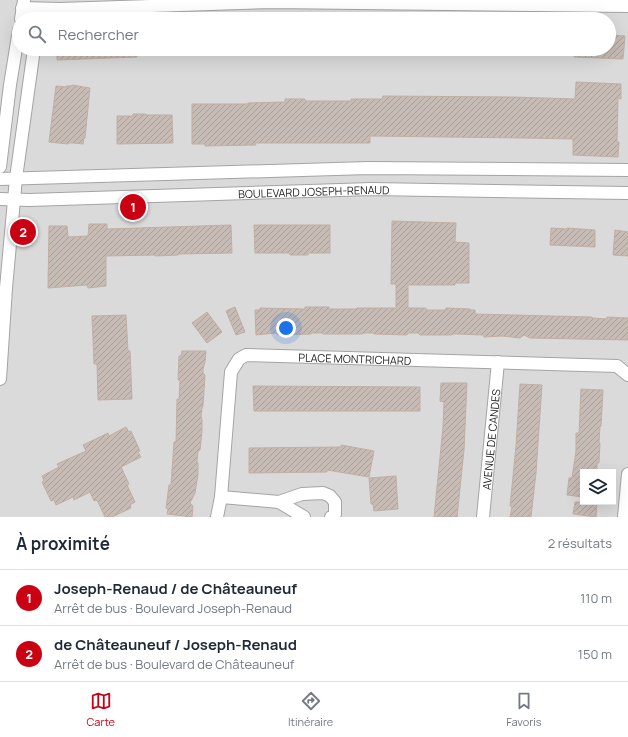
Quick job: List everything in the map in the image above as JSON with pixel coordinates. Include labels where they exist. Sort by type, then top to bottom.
[{"type":"street","points":[[22,9],[60,9],[272,1],[628,6]]},
{"type":"street","points":[[0,167],[15,56]]},
{"type":"street","points":[[0,379],[16,178],[33,56]]},
{"type":"street","name":"BOULEVARD JOSEPH-RENAUD","points":[[0,179],[368,168],[628,170]]},
{"type":"street","name":"BOULEVARD JOSEPH-RENAUD","points":[[0,200],[371,189],[628,194]]},
{"type":"street","name":"PLACE MONTRICHARD","points":[[217,517],[221,497],[231,372],[239,359],[246,356],[617,366],[628,375]]},
{"type":"street","name":"AVENUE DE CANDES","points":[[483,517],[498,362]]},
{"type":"street","points":[[624,517],[628,474]]},
{"type":"street","points":[[221,497],[279,502],[302,494],[323,493],[330,496],[335,502],[335,514],[331,517]]},
{"type":"street","points":[[279,502],[304,517]]},
{"type":"shaded area","points":[[0,0],[628,0],[628,517],[0,517]]},
{"type":"building","points":[[616,35],[625,36],[623,59],[574,57],[616,56]]},
{"type":"building","points":[[57,56],[137,56],[137,57],[57,60]]},
{"type":"building","points":[[576,82],[621,84],[621,99],[618,98],[618,157],[573,155],[573,139],[370,136],[370,143],[255,143],[256,145],[205,146],[205,144],[192,144],[192,104],[248,104],[285,102],[285,99],[305,99],[305,101],[351,101],[351,99],[382,99],[383,96],[575,99]]},
{"type":"building","points":[[72,85],[90,88],[85,138],[83,144],[49,142],[56,86],[66,87]]},
{"type":"building","points":[[133,114],[172,115],[173,143],[117,144],[117,116],[133,116]]},
{"type":"building","points":[[392,221],[456,223],[455,242],[469,243],[469,283],[455,283],[455,285],[408,285],[408,308],[426,308],[426,310],[446,310],[446,308],[470,309],[475,310],[475,314],[592,317],[607,319],[607,317],[628,318],[628,340],[530,338],[524,335],[520,338],[502,336],[484,337],[483,335],[458,334],[420,335],[418,333],[408,333],[407,335],[373,333],[312,333],[279,335],[275,333],[256,335],[255,310],[260,310],[260,308],[396,308],[396,284],[391,284]]},
{"type":"building","points":[[89,224],[107,224],[107,229],[231,225],[232,253],[106,256],[106,286],[88,288],[87,285],[48,288],[49,226],[67,226],[68,237],[88,236]]},
{"type":"building","points":[[254,225],[330,225],[330,253],[290,255],[290,253],[255,253]]},
{"type":"building","points":[[551,228],[595,230],[595,247],[550,245]]},
{"type":"building","points":[[615,230],[628,232],[628,256],[613,255]]},
{"type":"building","points":[[235,307],[245,332],[236,335],[226,311]]},
{"type":"building","points":[[207,312],[222,332],[207,343],[192,323]]},
{"type":"building","points":[[126,315],[128,351],[130,351],[132,399],[98,400],[97,364],[94,364],[92,316]]},
{"type":"building","points":[[182,351],[206,351],[203,369],[203,373],[205,375],[201,417],[202,431],[197,461],[198,474],[195,493],[190,503],[193,506],[192,517],[167,514],[168,509],[166,508],[169,485],[171,485],[174,442],[176,442],[177,399],[179,399],[180,380],[178,380],[179,356],[181,356]]},
{"type":"building","points":[[441,383],[467,383],[464,450],[457,517],[434,517],[443,427],[444,402],[440,401]]},
{"type":"building","points":[[520,384],[542,385],[536,473],[531,517],[510,517],[512,507],[510,506]]},
{"type":"building","points":[[253,386],[420,387],[420,411],[254,411]]},
{"type":"building","points":[[581,389],[603,390],[599,463],[597,463],[597,469],[580,469],[580,497],[567,495],[569,478],[572,478],[576,451],[576,433],[579,433]]},
{"type":"building","points":[[126,427],[129,432],[131,431],[140,451],[138,452],[141,457],[121,467],[135,502],[130,505],[131,508],[112,517],[105,517],[97,500],[94,501],[90,492],[74,500],[73,497],[56,505],[54,500],[51,501],[42,482],[44,481],[42,476],[59,467],[57,464],[86,451],[83,445],[108,433],[109,436]]},
{"type":"building","points":[[341,445],[374,451],[369,477],[327,470],[327,472],[249,473],[249,448],[341,447]]},
{"type":"building","points":[[396,476],[398,509],[374,511],[373,504],[371,504],[369,478]]},
{"type":"building","points":[[575,502],[580,502],[580,505],[597,505],[596,517],[573,514]]},
{"type":"place","name":"Joseph-Renaud / de Châteauneuf","points":[[133,207]]},
{"type":"place","name":"de Châteauneuf / Joseph-Renaud","points":[[23,232]]}]
